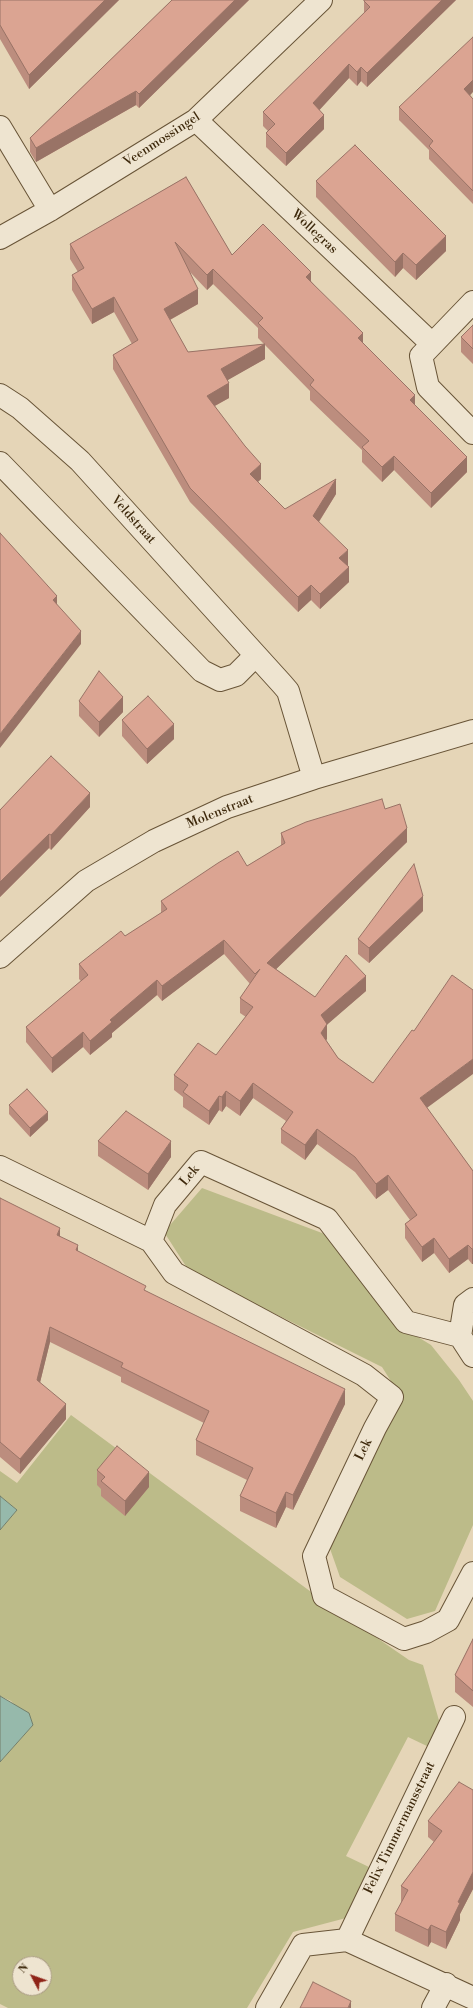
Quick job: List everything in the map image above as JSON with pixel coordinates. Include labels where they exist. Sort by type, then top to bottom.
[{"type":"street","name":"Veenmossingel","points":[[0,238],[50,210],[196,120],[321,0]]},
{"type":"street","name":"Wollegras","points":[[196,120],[432,344]]},
{"type":"street","points":[[0,127],[50,210]]},
{"type":"street","points":[[473,302],[421,356],[428,387],[473,434]]},
{"type":"street","name":"Veldstraat","points":[[0,395],[20,408],[80,461],[288,691],[314,778]]},
{"type":"street","points":[[0,463],[202,671],[220,680],[236,675],[255,656]]},
{"type":"street","name":"Molenstraat","points":[[0,958],[86,881],[154,841],[227,807],[314,778],[473,731]]},
{"type":"street","name":"Lek","points":[[151,1241],[165,1205],[201,1162],[327,1219],[406,1322],[460,1336]]},
{"type":"street","name":"Lek","points":[[0,1167],[151,1241],[174,1273],[364,1375],[392,1397],[375,1428],[314,1556],[324,1596],[404,1639],[426,1632],[448,1620],[473,1573]]},
{"type":"street","points":[[473,1299],[464,1306],[460,1336],[473,1356]]},
{"type":"street","name":"Felix Timmermansstraat","points":[[347,1940],[454,1717]]},
{"type":"street","points":[[267,2008],[303,1945],[347,1940],[446,1984],[473,1998]]},
{"type":"street","points":[[433,2008],[446,1984]]},
{"type":"shaded area","points":[[202,1188],[330,1236],[395,1323],[431,1345],[459,1380],[473,1401],[473,1525],[435,1611],[407,1619],[340,1577],[328,1543],[401,1397],[382,1367],[189,1271],[164,1232]]},
{"type":"shaded area","points":[[71,1415],[322,1600],[409,1660],[423,1665],[440,1724],[429,1747],[408,1737],[346,1856],[369,1867],[346,1918],[293,1932],[247,2008],[8,2008],[0,2004],[0,1762],[33,1725],[11,1701],[0,1696],[0,1530],[17,1510],[0,1496],[0,1471],[17,1483]]},
{"type":"shaded area","points":[[0,1496],[17,1510],[0,1530]]},
{"type":"shaded area","points":[[0,1696],[29,1713],[33,1725],[0,1762]]},
{"type":"building","points":[[0,0],[105,0],[29,75],[0,25]]},
{"type":"building","points":[[172,0],[235,0],[139,94],[136,91],[36,148],[30,138]]},
{"type":"building","points":[[364,0],[442,0],[367,73],[361,67],[357,72],[349,64],[313,103],[324,115],[286,153],[266,133],[275,124],[263,112],[370,7]]},
{"type":"building","points":[[473,37],[473,80],[464,89],[473,99],[473,191],[429,146],[433,141],[399,107]]},
{"type":"building","points":[[355,145],[446,236],[416,265],[403,253],[395,262],[316,181]]},
{"type":"building","points":[[186,177],[232,255],[263,224],[311,272],[306,277],[363,333],[358,338],[415,395],[410,400],[467,457],[431,493],[394,456],[382,467],[362,447],[369,441],[310,385],[314,380],[258,323],[263,318],[213,269],[207,275],[175,242],[198,289],[164,309],[188,352],[265,344],[221,369],[229,383],[207,396],[245,446],[261,464],[250,474],[285,509],[336,479],[313,516],[348,550],[339,558],[349,567],[320,594],[311,585],[298,597],[190,488],[113,355],[138,340],[114,297],[92,309],[72,275],[84,268],[70,244]]},
{"type":"building","points":[[473,325],[473,349],[461,337]]},
{"type":"building","points":[[0,533],[57,596],[53,600],[81,631],[0,734]]},
{"type":"building","points":[[99,671],[123,697],[99,722],[79,701]]},
{"type":"building","points":[[148,696],[174,724],[147,749],[122,720]]},
{"type":"building","points":[[51,756],[90,793],[51,835],[49,834],[0,882],[0,810]]},
{"type":"building","points":[[382,799],[385,809],[400,804],[407,828],[267,963],[315,997],[346,955],[366,976],[321,1015],[327,1024],[321,1033],[338,1058],[373,1083],[412,1030],[414,1031],[452,975],[473,990],[473,1059],[420,1098],[473,1171],[473,1249],[468,1245],[449,1259],[434,1238],[422,1247],[405,1224],[417,1215],[388,1175],[376,1184],[355,1157],[317,1129],[305,1145],[281,1129],[293,1112],[253,1083],[240,1101],[226,1091],[222,1097],[219,1096],[209,1111],[183,1092],[188,1085],[174,1075],[198,1043],[216,1055],[253,1007],[240,998],[260,969],[255,974],[224,940],[162,986],[157,980],[110,1020],[112,1022],[90,1041],[83,1032],[52,1058],[26,1027],[88,975],[79,964],[121,931],[125,936],[167,909],[161,901],[218,863],[238,851],[247,866],[285,843],[281,833],[306,822]]},
{"type":"building","points":[[414,864],[423,896],[369,948],[358,939]]},
{"type":"building","points":[[27,1089],[48,1112],[30,1128],[9,1105]]},
{"type":"building","points":[[126,1111],[171,1141],[148,1174],[98,1141]]},
{"type":"building","points":[[0,1198],[60,1228],[57,1235],[78,1245],[76,1250],[146,1286],[144,1290],[345,1389],[293,1495],[286,1492],[276,1513],[240,1496],[253,1468],[196,1440],[209,1411],[121,1367],[123,1363],[50,1327],[37,1380],[66,1404],[20,1459],[0,1442]]},
{"type":"building","points":[[117,1446],[149,1472],[125,1501],[101,1481],[105,1477],[97,1470]]},
{"type":"building","points":[[473,1639],[473,1691],[455,1675]]},
{"type":"building","points":[[459,1782],[473,1790],[473,1872],[458,1902],[460,1903],[446,1932],[431,1925],[428,1930],[395,1914],[408,1890],[401,1886],[442,1831],[428,1821]]},
{"type":"building","points":[[313,1982],[351,2001],[348,2008],[300,2008]]}]
